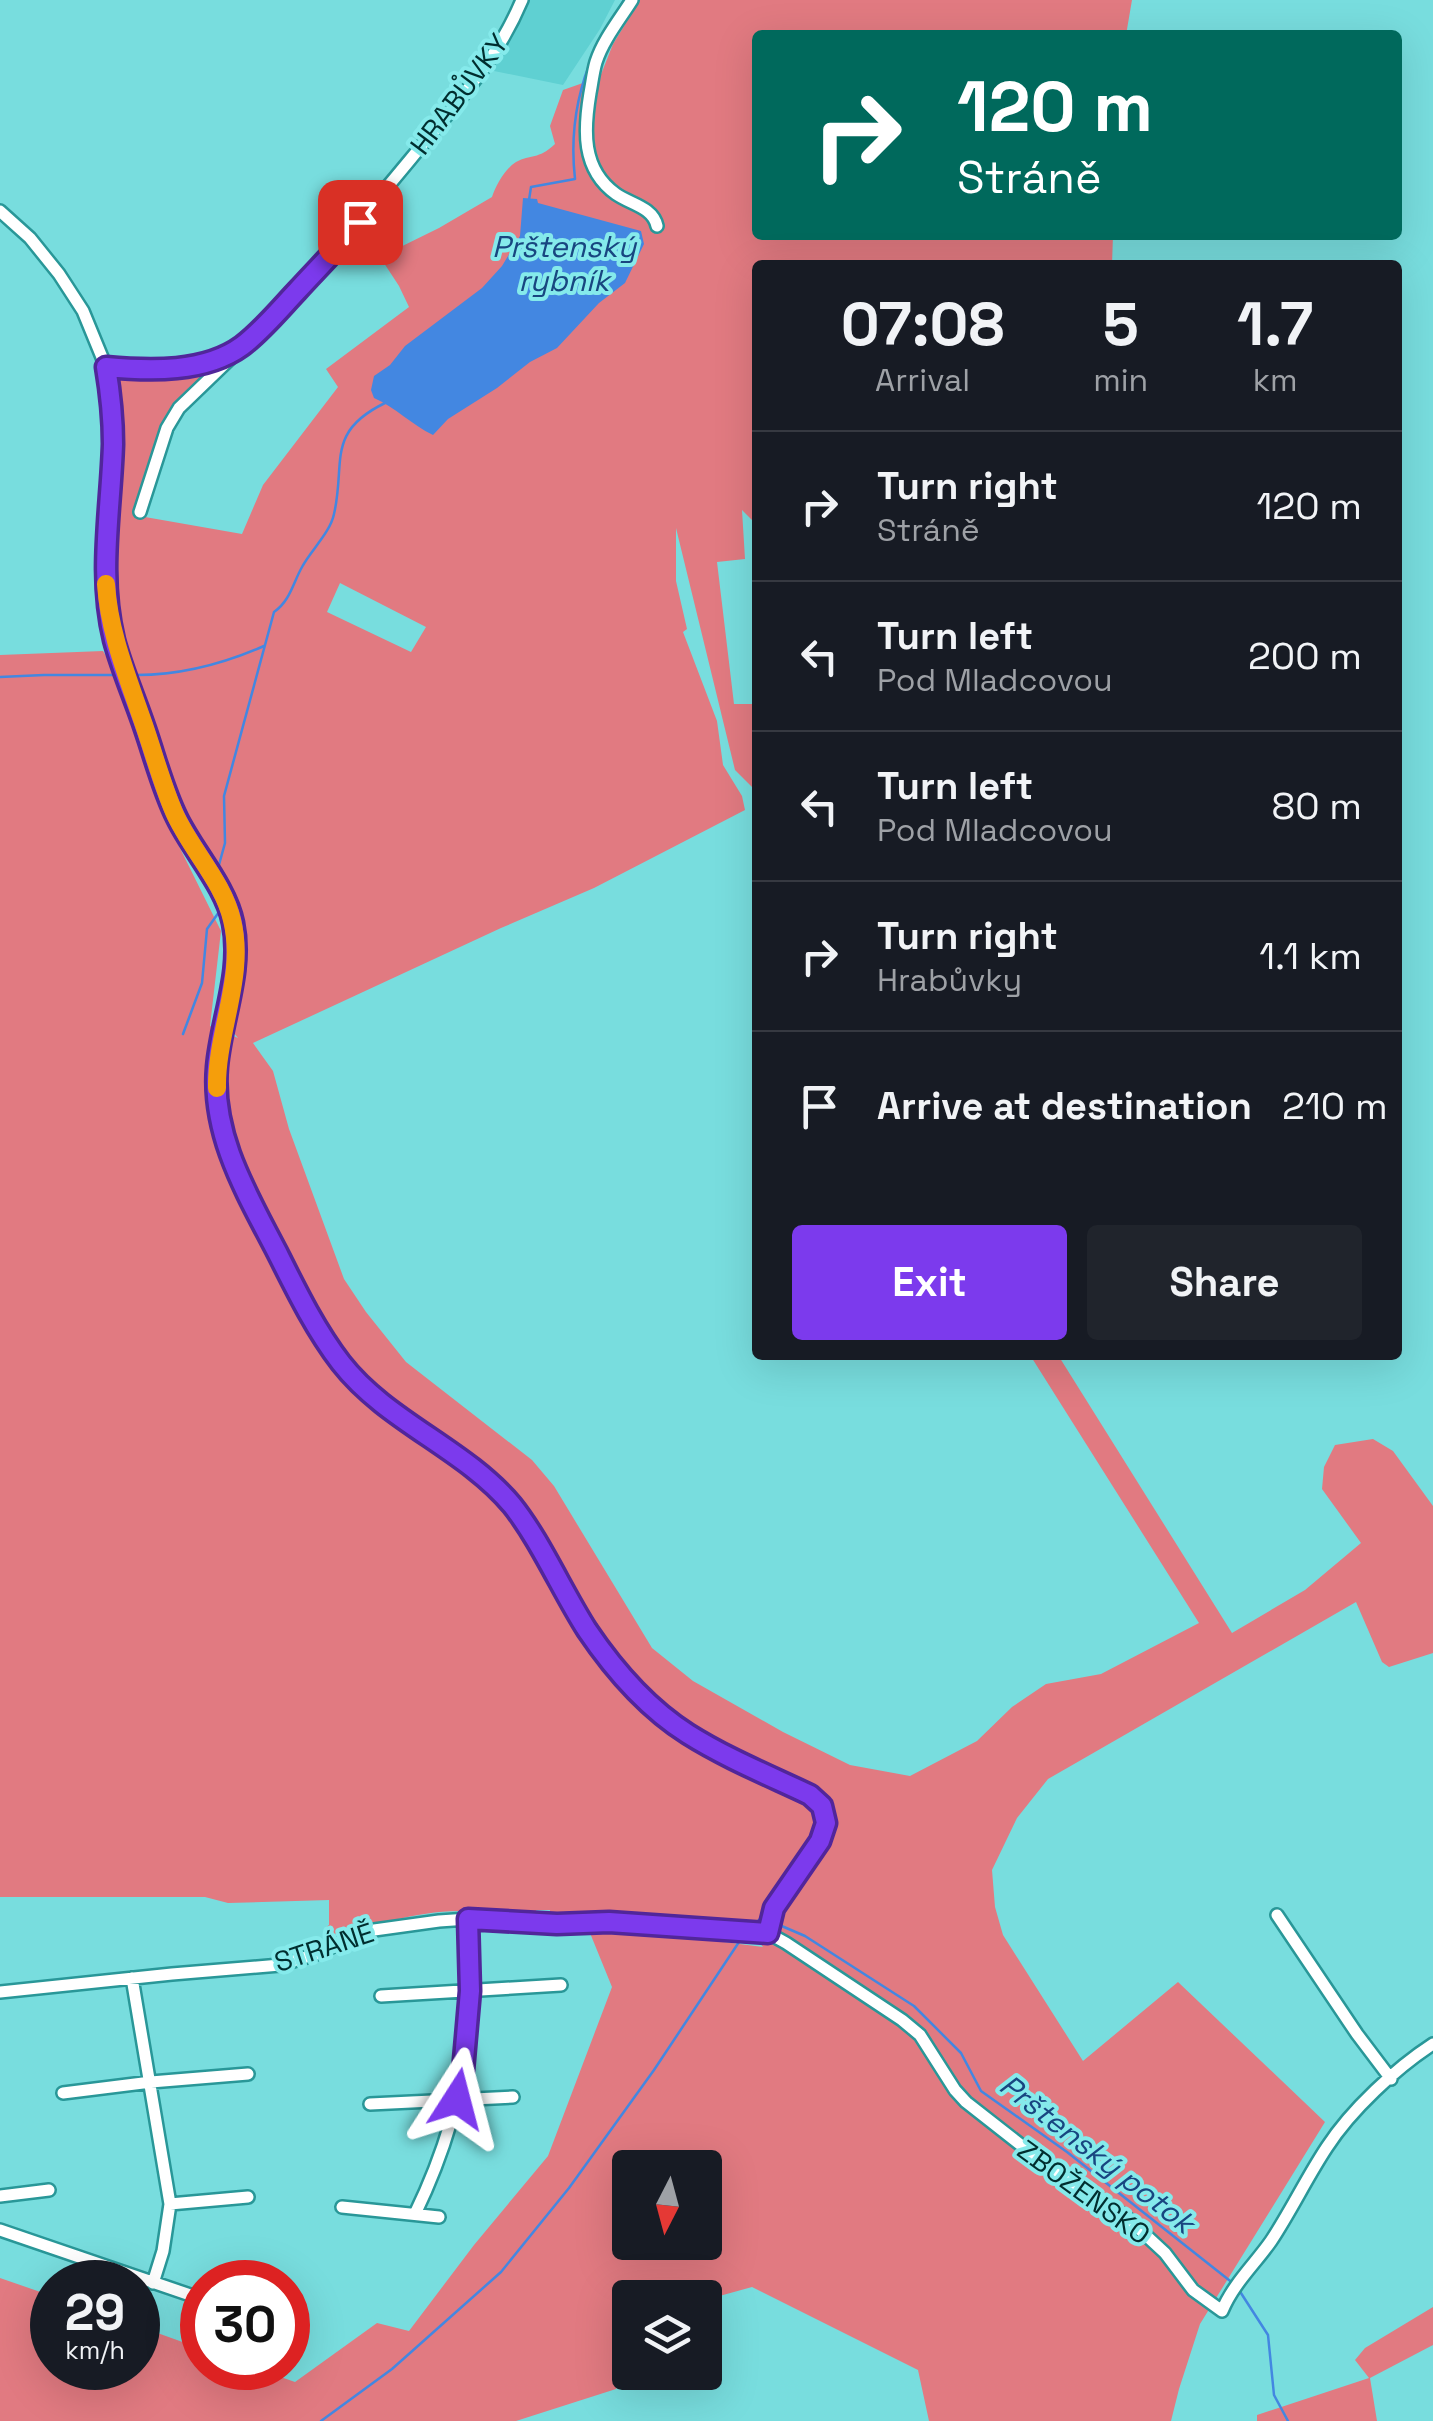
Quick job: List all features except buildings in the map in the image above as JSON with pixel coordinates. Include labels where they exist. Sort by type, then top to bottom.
[{"type":"street","name":"HRABŮVKY","points":[[106,367],[180,367],[200,364],[241,347],[341,245],[464,96],[490,61],[522,0]]},
{"type":"street","points":[[632,0],[596,59],[585,120],[586,140],[588,155],[608,188],[650,213],[658,226]]},
{"type":"street","points":[[0,211],[30,238],[59,274],[82,311],[106,367],[113,439],[105,567],[110,622],[174,813],[232,915],[236,957],[217,1067],[218,1112],[242,1186],[310,1316],[340,1362],[368,1391],[478,1472],[504,1496],[612,1666],[647,1703],[686,1733],[810,1795],[822,1806],[826,1823],[820,1841],[774,1908],[768,1933]]},
{"type":"street","points":[[140,512],[168,428],[179,408],[241,347]]},
{"type":"street","points":[[1277,1915],[1391,2078]]},
{"type":"street","points":[[414,2214],[429,2184],[463,2071],[470,1991],[468,1919]]},
{"type":"street","name":"STRÁNĚ","points":[[0,1992],[280,1965],[377,1929],[410,1923],[468,1919],[557,1924],[609,1922],[768,1933]]},
{"type":"street","name":"ZBOŽENSKO","points":[[768,1933],[902,2020],[920,2035],[966,2102],[1064,2180],[1124,2215],[1165,2253],[1193,2290],[1222,2311],[1228,2296],[1273,2238],[1348,2118],[1433,2044]]},
{"type":"street","points":[[132,1978],[170,2204],[160,2261]]},
{"type":"street","points":[[381,1996],[560,1986]]},
{"type":"street","points":[[63,2094],[248,2074]]},
{"type":"street","points":[[370,2104],[513,2096]]},
{"type":"street","points":[[0,2196],[49,2190]]},
{"type":"street","points":[[170,2204],[248,2197]]},
{"type":"street","points":[[342,2207],[439,2217]]},
{"type":"street","points":[[0,2230],[87,2260]]},
{"type":"shaded area","points":[[525,0],[615,0],[563,85],[494,71]]},
{"type":"shaded area","points":[[640,0],[1132,0],[1127,30],[752,30],[752,240],[1113,240],[1112,260],[752,260],[752,520],[742,510],[745,559],[717,562],[734,704],[752,704],[752,787],[735,770],[676,528],[676,581],[687,629],[683,632],[717,721],[723,765],[742,796],[745,810],[594,888],[253,1043],[273,1071],[289,1129],[344,1279],[406,1362],[532,1460],[554,1486],[652,1648],[693,1681],[850,1765],[910,1776],[977,1741],[1012,1707],[1046,1684],[1101,1674],[1199,1623],[1033,1360],[1061,1360],[1232,1633],[1305,1590],[1361,1543],[1322,1489],[1324,1467],[1335,1445],[1373,1439],[1393,1451],[1433,1506],[1433,1653],[1389,1667],[1382,1662],[1356,1602],[1048,1779],[1017,1818],[992,1870],[995,1907],[1003,1935],[1083,2061],[1178,1982],[1325,2122],[1200,2324],[1171,2421],[929,2421],[918,2370],[752,2287],[722,2295],[722,2280],[612,2280],[613,2390],[516,2421],[0,2421],[0,2278],[30,2288],[30,2390],[160,2390],[160,2334],[180,2341],[180,2390],[310,2390],[310,2371],[377,2323],[409,2331],[548,2156],[612,1987],[590,1933],[693,1938],[763,1947],[746,1925],[579,1914],[550,1918],[550,1910],[536,1910],[537,1914],[443,1912],[329,1935],[324,1929],[329,1925],[329,1900],[228,1903],[205,1897],[0,1897],[0,655],[103,651],[125,693],[171,830],[221,931],[210,1026],[238,1038],[233,1032],[245,955],[242,915],[209,860],[181,800],[175,798],[129,666],[112,586],[119,432],[114,375],[173,375],[221,361],[177,400],[155,448],[138,511],[145,517],[242,534],[263,485],[338,387],[326,369],[409,307],[380,257],[492,197],[512,165],[555,144],[550,126],[563,90],[600,77],[613,44]],"holes":[[[340,583],[426,627],[411,652],[327,612]]]},
{"type":"shaded area","points":[[1433,2307],[1433,2345],[1370,2378],[1377,2421],[1257,2421],[1257,2415],[1369,2378],[1355,2360],[1365,2348]]},
{"type":"water","name":"Prštenský rybník","points":[[523,198],[641,231],[644,244],[625,283],[599,303],[557,348],[530,362],[448,419],[433,435],[374,398],[374,376],[390,365],[405,346],[482,288],[502,266],[520,236]]},
{"type":"waterway","name":"Prštenský potok","points":[[617,12],[624,0]]},
{"type":"waterway","name":"Prštenský potok","points":[[529,200],[531,187],[575,179],[576,115],[594,53]]},
{"type":"waterway","name":"Prštenský potok","points":[[217,872],[225,843],[224,796],[274,612],[288,597],[332,521],[346,437],[353,425],[385,403]]},
{"type":"waterway","points":[[131,675],[199,668],[264,646]]},
{"type":"waterway","points":[[0,677],[123,675]]},
{"type":"waterway","name":"Prštenský potok","points":[[183,1034],[202,983],[207,929],[219,912],[213,890]]},
{"type":"waterway","points":[[752,1927],[764,1915]]},
{"type":"waterway","name":"Prštenský potok","points":[[777,1924],[805,1936],[914,2006],[961,2053],[981,2091],[1067,2152],[1234,2284]]},
{"type":"waterway","points":[[321,2421],[392,2369],[501,2272],[569,2188],[654,2070],[743,1936]]},
{"type":"waterway","name":"Prštenský potok","points":[[1239,2290],[1268,2335],[1274,2395],[1288,2421]]},
{"type":"slow traffic","points":[[106,584],[115,644],[174,813],[232,915],[236,957],[220,1044],[217,1088]]},
{"type":"route","points":[[360,222],[241,347],[200,364],[180,367],[106,367],[113,439],[105,567],[115,644],[174,813],[232,915],[236,937],[229,1006],[217,1067],[218,1112],[226,1144],[242,1186],[310,1316],[340,1362],[368,1391],[478,1472],[504,1496],[589,1633],[612,1666],[647,1703],[686,1733],[810,1795],[822,1806],[826,1823],[820,1841],[774,1908],[768,1933],[609,1922],[557,1924],[468,1919],[470,1991],[457,2099]]}]
